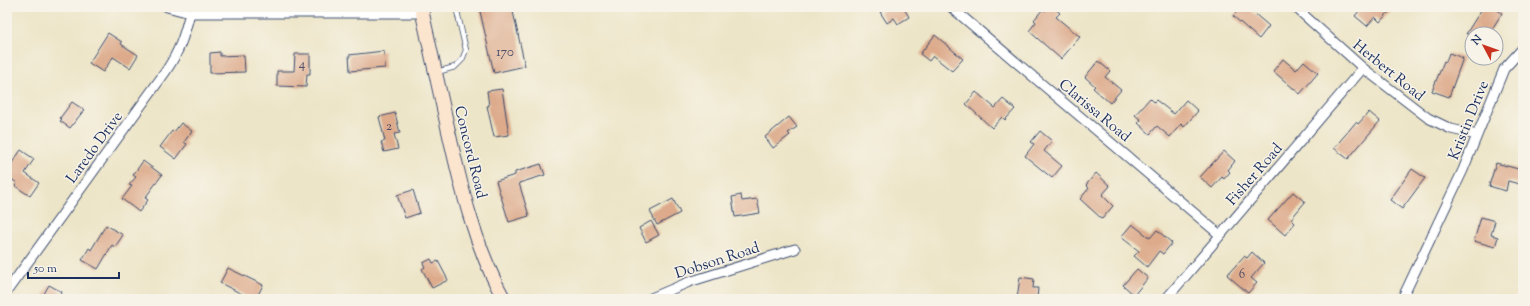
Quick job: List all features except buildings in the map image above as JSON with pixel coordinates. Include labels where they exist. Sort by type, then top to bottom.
[{"type":"main road","name":"Concord Road","points":[[422,10],[461,188],[481,246],[497,286],[504,299]]},
{"type":"street","points":[[166,7],[190,13],[422,10]]},
{"type":"street","name":"Clarissa Road","points":[[951,7],[1220,236]]},
{"type":"street","name":"Herbert Road","points":[[1295,7],[1363,68],[1428,118],[1451,129],[1477,135]]},
{"type":"street","name":"Laredo Drive","points":[[7,291],[176,57],[190,13]]},
{"type":"street","name":"Kristin Drive","points":[[1402,299],[1446,206],[1504,69],[1523,48]]},
{"type":"street","name":"Fisher Road","points":[[1166,299],[1363,68]]},
{"type":"street","name":"Dobson Road","points":[[649,299],[689,282],[795,250]]},
{"type":"lane","points":[[436,72],[455,67],[462,60],[466,50],[456,7]]}]
